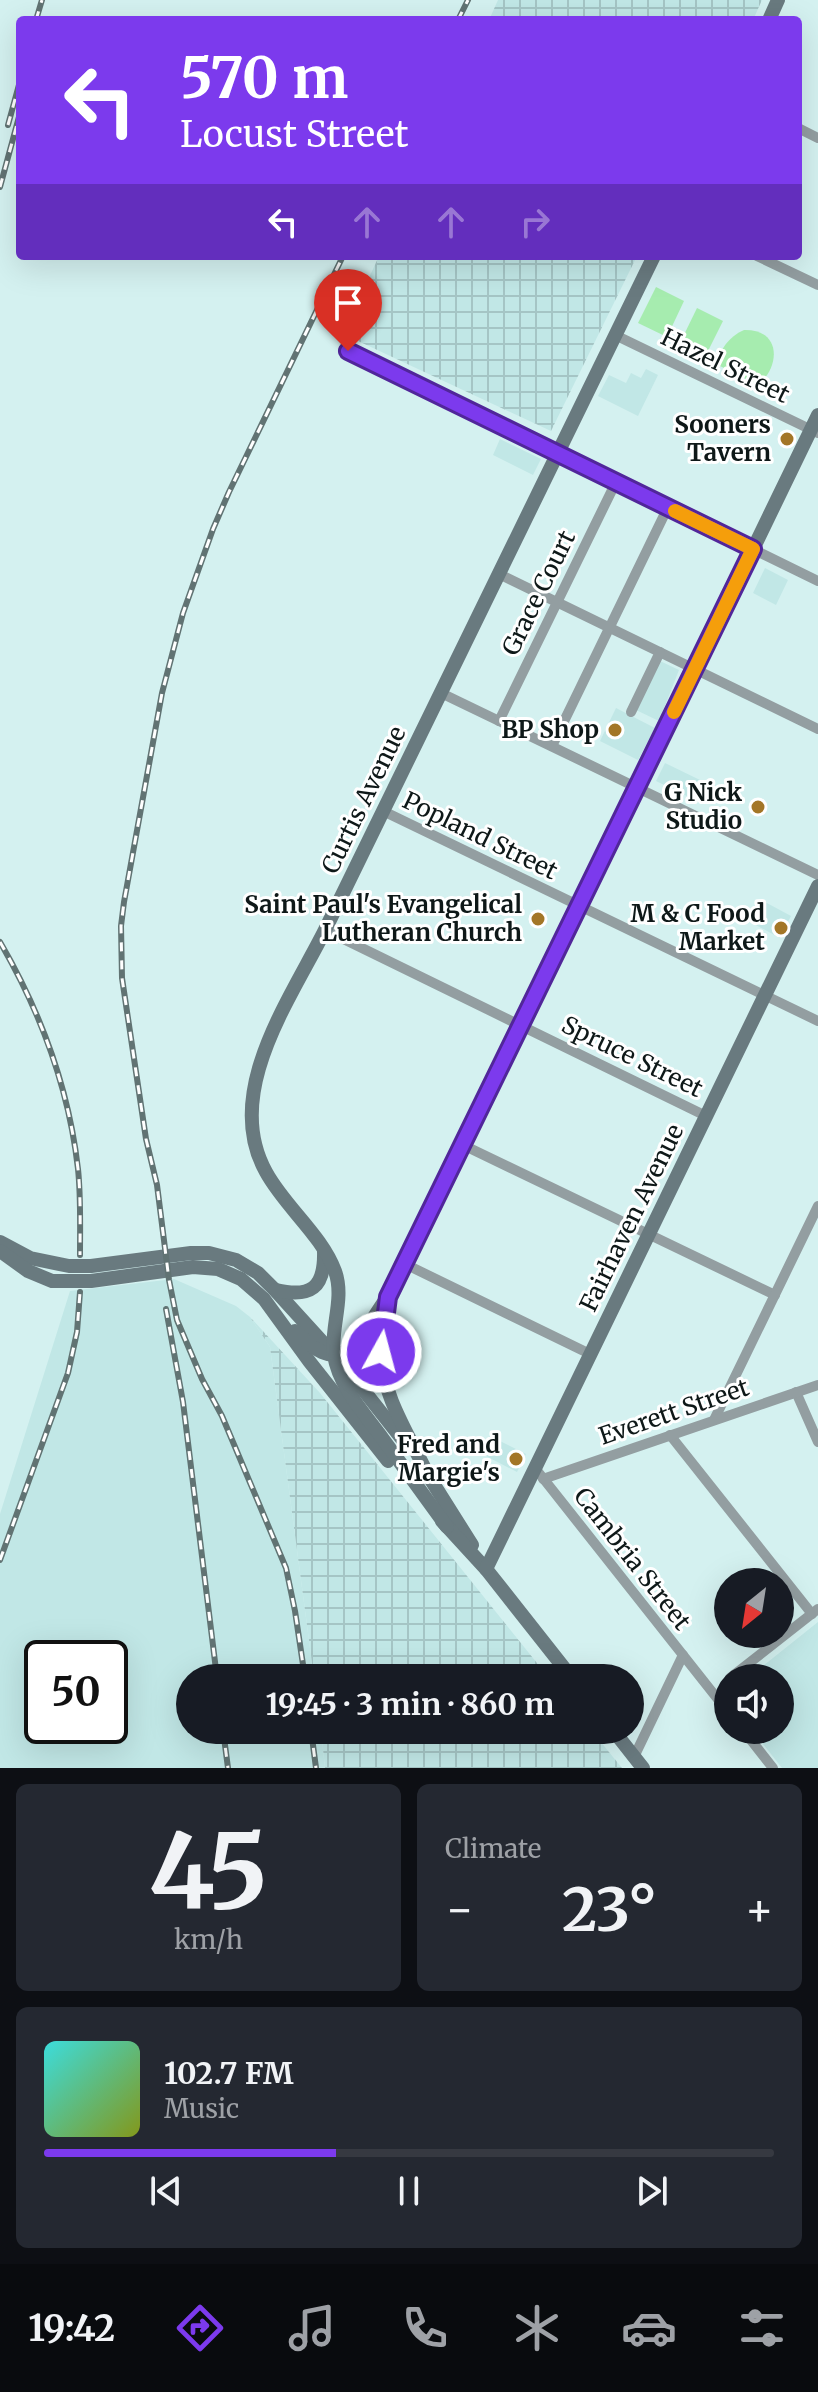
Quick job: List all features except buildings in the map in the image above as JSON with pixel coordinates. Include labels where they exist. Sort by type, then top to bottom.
[{"type":"main road","name":"Curtis Avenue","points":[[447,1527],[354,1399],[339,1373],[334,1356],[338,1283],[334,1270],[324,1251],[265,1171],[255,1147],[252,1098],[264,1050],[652,260]]},
{"type":"main road","points":[[334,1356],[357,1343],[388,1297],[405,1264],[753,549],[814,432],[818,415]]},
{"type":"main road","name":"Fairhaven Avenue","points":[[486,1569],[539,1474],[590,1354],[818,886]]},
{"type":"main road","points":[[0,1242],[30,1258],[69,1266],[209,1253],[249,1266],[309,1361],[387,1460],[486,1569],[561,1664]]},
{"type":"main road","points":[[0,1251],[28,1271],[52,1281],[91,1281],[193,1267],[218,1269],[241,1279],[269,1294],[346,1368],[425,1469]]},
{"type":"main road","points":[[269,1294],[304,1293],[312,1289],[323,1274],[324,1251]]},
{"type":"main road","points":[[388,1297],[382,1336],[387,1391],[425,1469],[486,1569]]},
{"type":"main road","points":[[624,1744],[638,1762]]},
{"type":"street","points":[[765,260],[818,285]]},
{"type":"street","name":"Hazel Street","points":[[615,335],[814,432]]},
{"type":"street","points":[[348,351],[818,581]]},
{"type":"street","name":"Grace Court","points":[[499,721],[616,482]]},
{"type":"street","points":[[552,746],[668,507]]},
{"type":"street","points":[[499,574],[818,729]]},
{"type":"street","points":[[631,712],[660,652]]},
{"type":"street","points":[[441,693],[818,875]]},
{"type":"street","name":"Popland Street","points":[[383,811],[818,1021]]},
{"type":"street","name":"Spruce Street","points":[[325,930],[706,1116]]},
{"type":"street","points":[[463,1145],[775,1295]]},
{"type":"street","points":[[714,1420],[818,1206]]},
{"type":"street","points":[[405,1264],[590,1354]]},
{"type":"street","name":"Everett Street","points":[[539,1474],[670,1435],[818,1385]]},
{"type":"street","points":[[796,1392],[818,1442]]},
{"type":"street","points":[[670,1435],[815,1612],[748,1664]]},
{"type":"street","name":"Cambria Street","points":[[539,1474],[714,1694]]},
{"type":"street","points":[[638,1762],[683,1655]]},
{"type":"street","points":[[754,1744],[773,1768]]},
{"type":"shaded area","points":[[498,0],[762,0],[755,16],[491,16]]},
{"type":"shaded area","points":[[377,260],[635,260],[551,431],[343,334]]},
{"type":"shaded area","points":[[646,369],[658,375],[638,416],[598,396],[609,375],[626,383],[631,373],[641,378]]},
{"type":"shaded area","points":[[500,439],[541,459],[533,475],[493,455]]},
{"type":"shaded area","points":[[765,568],[788,580],[776,605],[753,593]]},
{"type":"shaded area","points":[[660,661],[679,670],[659,721],[636,710]]},
{"type":"shaded area","points":[[616,708],[655,728],[638,760],[600,741]]},
{"type":"shaded area","points":[[665,763],[700,780],[691,798],[656,781]]},
{"type":"shaded area","points":[[765,902],[791,916],[780,938],[754,924]]},
{"type":"shaded area","points":[[174,1279],[236,1306],[250,1317],[270,1347],[312,1664],[176,1664],[176,1744],[322,1744],[325,1768],[0,1768],[0,1514],[70,1291]]},
{"type":"shaded area","points":[[250,1317],[320,1393],[538,1664],[312,1664],[270,1347]]},
{"type":"shaded area","points":[[490,1436],[526,1454],[517,1472],[482,1454]]},
{"type":"shaded area","points":[[818,1622],[818,1768],[782,1768],[763,1744],[794,1744],[794,1664],[766,1664],[786,1648],[794,1648],[794,1641]]},
{"type":"shaded area","points":[[322,1744],[602,1744],[622,1768],[325,1768]]},
{"type":"green space","points":[[656,287],[684,301],[667,337],[638,323]]},
{"type":"green space","points":[[697,308],[723,321],[705,357],[679,345]]},
{"type":"green space","points":[[744,330],[765,336],[774,350],[771,368],[758,385],[716,364],[726,344]]},
{"type":"railway","points":[[37,16],[42,0]]},
{"type":"railway","points":[[460,16],[468,0]]},
{"type":"railway","points":[[8,125],[16,96]]},
{"type":"railway","points":[[0,187],[16,128]]},
{"type":"railway","points":[[303,1664],[286,1568],[222,1416],[202,1379],[177,1320],[122,978],[121,926],[162,693],[183,613],[229,492],[341,260]]},
{"type":"railway","points":[[0,942],[40,1023],[68,1109],[79,1180],[80,1255]]},
{"type":"railway","points":[[0,1560],[68,1373],[77,1332],[80,1292]]},
{"type":"railway","points":[[166,1309],[183,1402],[215,1664]]},
{"type":"railway","points":[[225,1744],[228,1768]]},
{"type":"railway","points":[[313,1744],[316,1768]]},
{"type":"slow traffic","points":[[674,712],[753,549],[675,511]]},
{"type":"place","name":"Sooners Tavern","points":[[787,439]]},
{"type":"place","name":"BP Shop","points":[[615,730]]},
{"type":"place","name":"G Nick Studio","points":[[758,807]]},
{"type":"place","name":"Saint Paul's Evangelical Lutheran Church","points":[[538,919]]},
{"type":"place","name":"M & C Food Market","points":[[781,928]]},
{"type":"place","name":"Fred and Margie's","points":[[516,1459]]},
{"type":"route","points":[[348,351],[753,549],[388,1297],[381,1352]]}]
